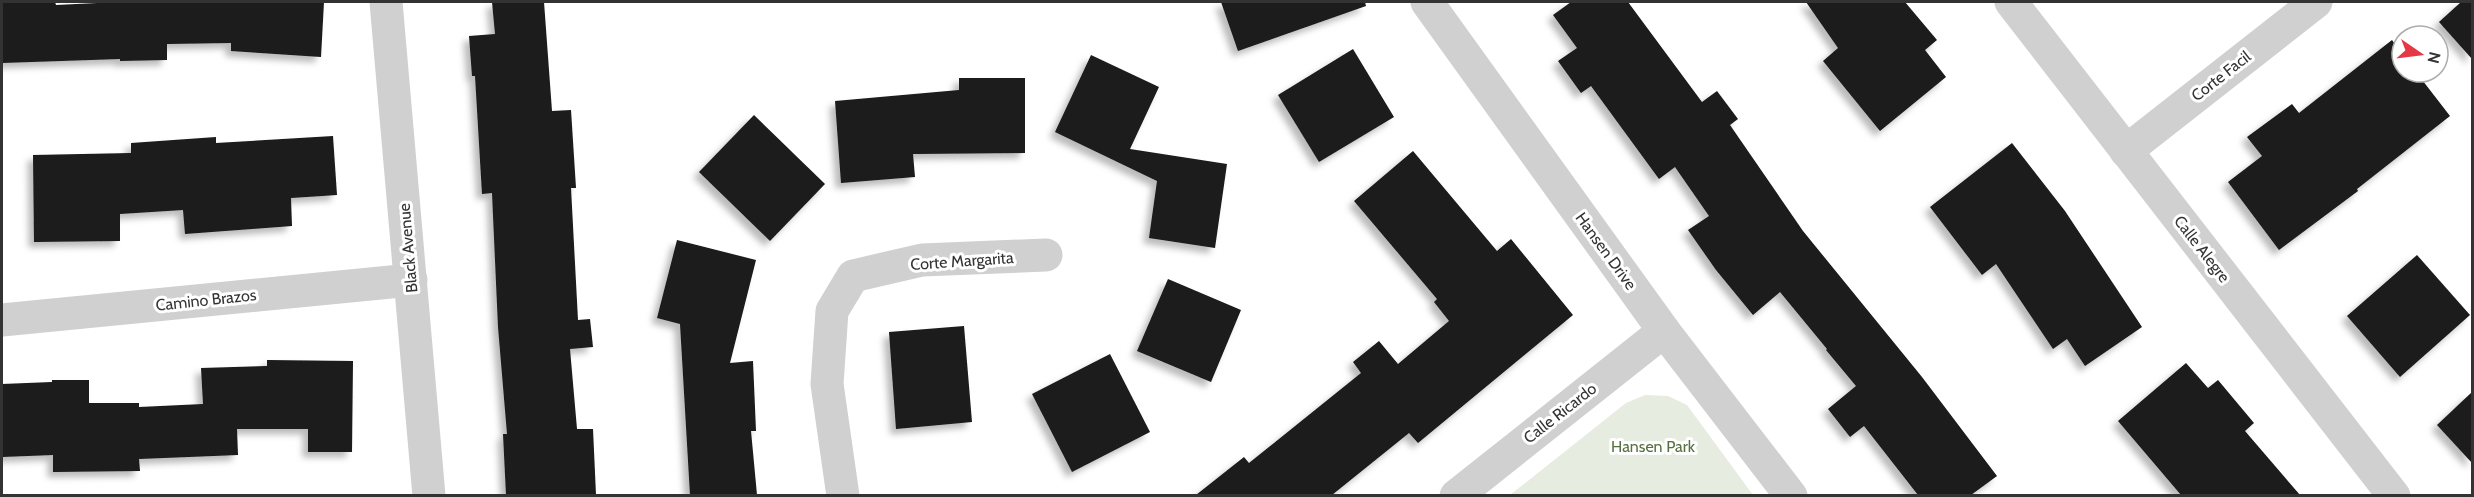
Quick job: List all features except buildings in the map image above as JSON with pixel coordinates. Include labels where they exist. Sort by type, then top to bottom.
[{"type":"street","name":"Black Avenue","points":[[386,2],[429,495]]},
{"type":"street","name":"Hansen Drive","points":[[1427,2],[1664,331],[1791,495]]},
{"type":"street","name":"Calle Alegre","points":[[2011,2],[2394,495]]},
{"type":"street","name":"Corte Facil","points":[[2126,151],[2316,2]]},
{"type":"street","name":"Corte Margarita","points":[[843,495],[827,384],[831,311],[853,276],[922,260],[1046,255]]},
{"type":"street","name":"Camino Brazos","points":[[2,321],[411,280]]},
{"type":"street","name":"Calle Ricardo","points":[[1456,495],[1664,331]]},
{"type":"green space","name":"Hansen Park","points":[[1645,395],[1668,396],[1687,405],[1753,495],[1510,495],[1626,403]]}]
